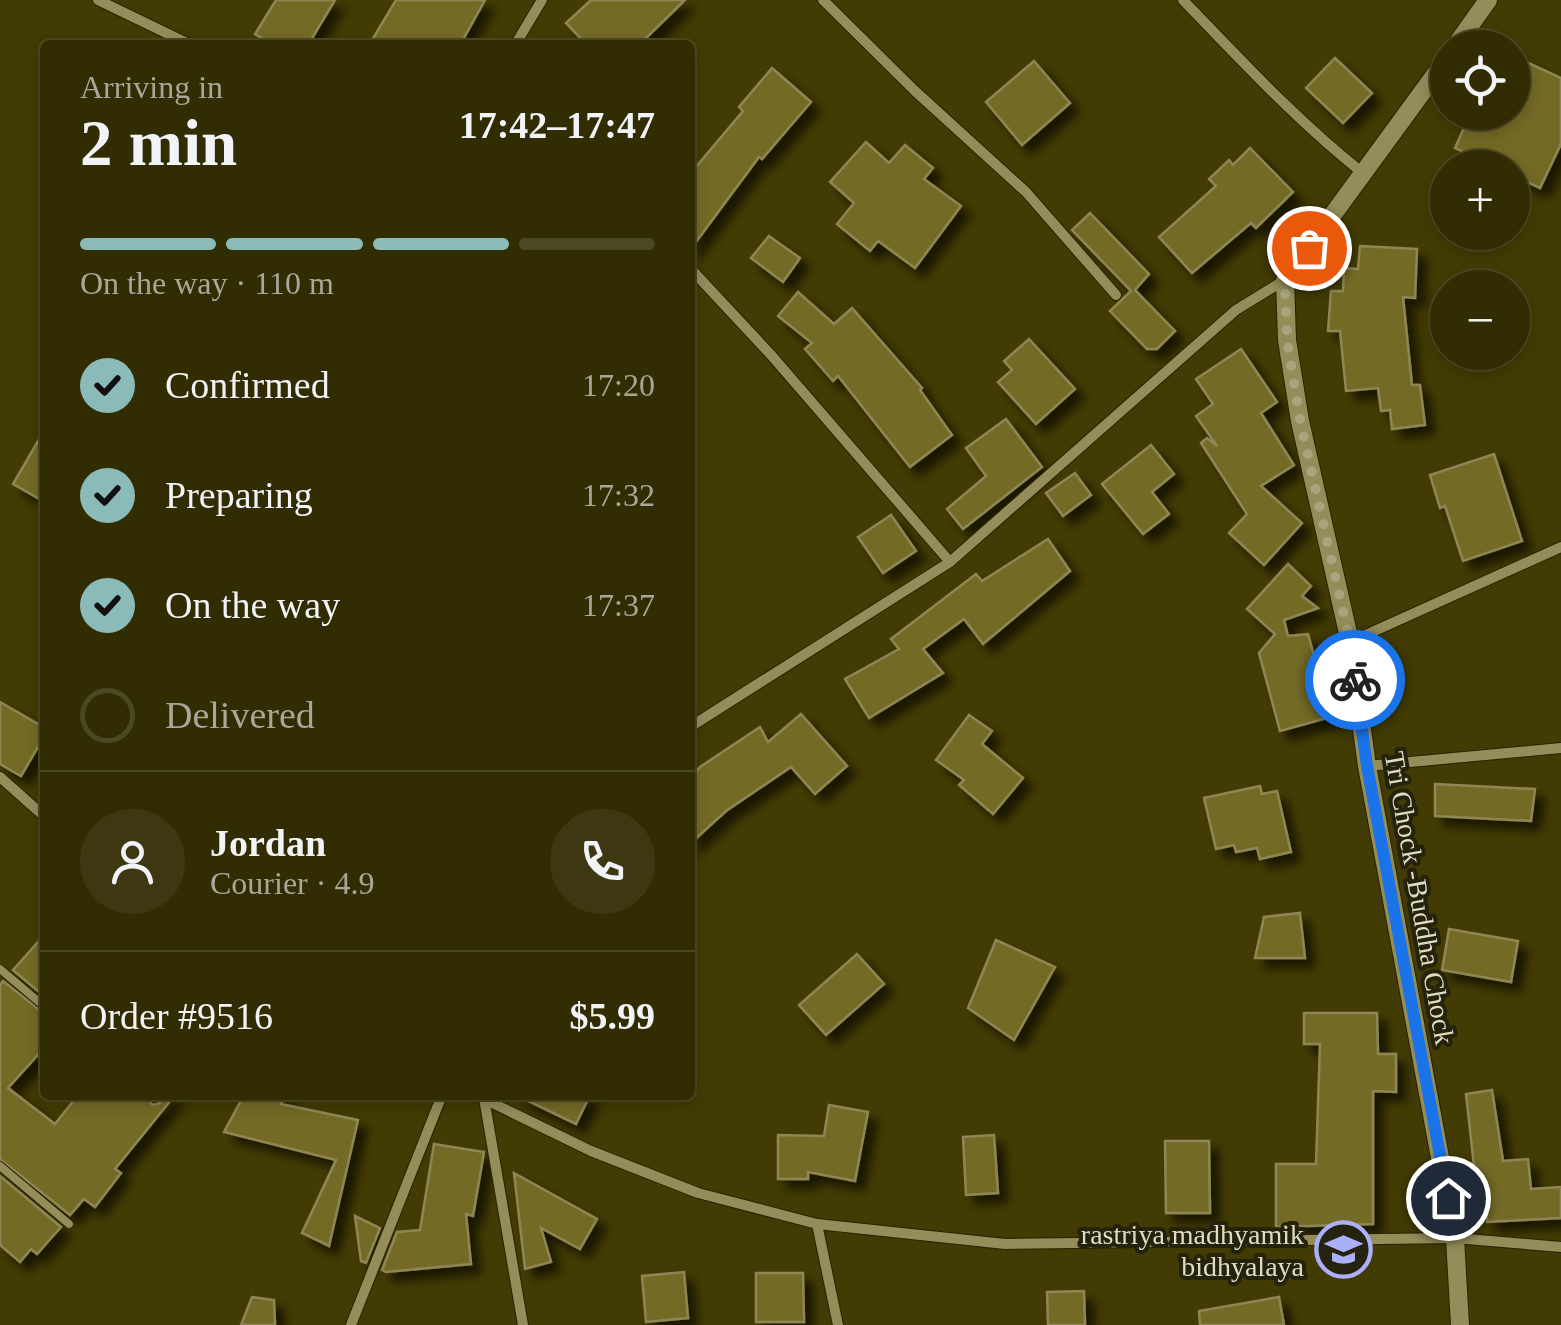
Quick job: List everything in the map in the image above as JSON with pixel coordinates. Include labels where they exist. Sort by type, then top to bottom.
[{"type":"street","points":[[98,0],[180,40]]},
{"type":"street","points":[[518,40],[542,0]]},
{"type":"street","points":[[823,0],[1026,192],[1116,295]]},
{"type":"street","points":[[1182,0],[1292,110],[1364,174]]},
{"type":"street","points":[[1467,30],[1488,0]]},
{"type":"street","points":[[695,724],[950,562],[1236,310],[1285,280],[1430,82]]},
{"type":"street","points":[[695,273],[950,562]]},
{"type":"street","name":"Tri Chock -Buddha Chock","points":[[1285,280],[1287,340],[1300,420],[1350,642],[1367,766],[1455,1238],[1460,1325]]},
{"type":"street","points":[[1350,642],[1561,547]]},
{"type":"street","points":[[1367,766],[1561,748]]},
{"type":"street","points":[[0,777],[40,809]]},
{"type":"street","points":[[351,1325],[440,1100]]},
{"type":"street","points":[[481,1100],[523,1325]]},
{"type":"street","points":[[486,1100],[591,1151],[698,1194],[818,1224],[1005,1244],[1455,1238],[1561,1247]]},
{"type":"street","points":[[818,1224],[838,1325]]},
{"type":"lane","points":[[0,969],[40,1002]]},
{"type":"lane","points":[[0,1166],[69,1224]]},
{"type":"building","points":[[276,0],[335,0],[311,40],[265,40],[255,34]]},
{"type":"building","points":[[396,0],[485,0],[463,40],[372,40]]},
{"type":"building","points":[[591,0],[685,0],[644,40],[582,40],[566,23]]},
{"type":"building","points":[[1335,58],[1372,93],[1343,123],[1306,88]]},
{"type":"building","points":[[1034,61],[1070,103],[1022,145],[986,102]]},
{"type":"building","points":[[1530,64],[1561,78],[1561,144],[1540,188],[1530,183],[1530,150],[1455,148],[1463,130],[1530,130]]},
{"type":"building","points":[[772,68],[811,102],[762,159],[759,157],[695,243],[695,168],[743,111],[739,107]]},
{"type":"building","points":[[866,142],[889,163],[905,145],[933,168],[924,179],[961,206],[915,268],[878,241],[870,251],[837,224],[854,203],[830,182]]},
{"type":"building","points":[[1250,148],[1293,192],[1256,228],[1251,223],[1192,273],[1159,237],[1216,186],[1209,179],[1229,160],[1233,165]]},
{"type":"building","points":[[1090,213],[1149,274],[1135,290],[1175,331],[1157,349],[1147,349],[1110,311],[1131,291],[1072,230]]},
{"type":"building","points":[[769,236],[800,258],[783,282],[751,258]]},
{"type":"building","points":[[1360,246],[1417,249],[1415,298],[1403,297],[1412,385],[1420,385],[1425,425],[1392,429],[1390,410],[1381,411],[1378,388],[1346,391],[1340,331],[1328,331],[1331,291],[1343,291],[1344,268],[1358,269]]},
{"type":"building","points":[[798,292],[834,324],[852,308],[922,388],[952,435],[910,467],[838,376],[833,381],[805,349],[812,343],[778,316]]},
{"type":"building","points":[[1029,339],[1075,389],[1036,424],[998,382],[1012,370],[1004,361]]},
{"type":"building","points":[[1241,349],[1277,402],[1261,413],[1294,465],[1261,486],[1302,523],[1264,565],[1229,533],[1247,514],[1201,443],[1207,438],[1217,446],[1196,416],[1213,404],[1196,379]]},
{"type":"building","points":[[1006,419],[1042,467],[963,529],[947,509],[986,476],[966,448]]},
{"type":"building","points":[[40,438],[40,499],[13,484]]},
{"type":"building","points":[[1151,445],[1174,474],[1152,492],[1169,514],[1143,534],[1102,484]]},
{"type":"building","points":[[1494,454],[1522,541],[1463,561],[1430,475]]},
{"type":"building","points":[[1075,473],[1091,495],[1063,516],[1046,493]]},
{"type":"building","points":[[891,515],[916,551],[883,573],[858,537]]},
{"type":"building","points":[[1048,539],[1070,571],[983,644],[964,619],[923,649],[943,673],[869,718],[845,679],[899,649],[891,639],[976,574],[982,581]]},
{"type":"building","points":[[1288,564],[1311,586],[1302,596],[1318,608],[1284,620],[1288,636],[1308,634],[1331,717],[1280,731],[1259,653],[1275,634],[1247,609]]},
{"type":"building","points":[[0,702],[40,725],[40,744],[21,776],[0,764]]},
{"type":"building","points":[[801,714],[847,766],[815,794],[791,767],[726,811],[695,839],[695,774],[760,727],[768,742]]},
{"type":"building","points":[[969,715],[992,731],[982,744],[1023,778],[993,814],[959,785],[964,780],[936,760]]},
{"type":"building","points":[[1435,784],[1535,789],[1531,821],[1435,816]]},
{"type":"building","points":[[1260,786],[1262,794],[1277,791],[1291,852],[1260,859],[1257,848],[1236,852],[1234,845],[1216,849],[1204,798]]},
{"type":"building","points":[[1300,913],[1305,958],[1255,958],[1264,917]]},
{"type":"building","points":[[1449,929],[1518,941],[1511,982],[1442,970]]},
{"type":"building","points":[[40,940],[40,993],[13,970]]},
{"type":"building","points":[[996,940],[1055,967],[1014,1040],[968,1008]]},
{"type":"building","points":[[857,954],[884,984],[826,1035],[799,1005]]},
{"type":"building","points":[[3,981],[40,1010],[40,1053],[8,1088],[55,1124],[74,1100],[148,1100],[153,1105],[171,1100],[115,1169],[121,1173],[95,1207],[84,1199],[70,1215],[0,1159]]},
{"type":"building","points":[[1304,1013],[1377,1013],[1378,1054],[1396,1054],[1396,1092],[1373,1091],[1373,1224],[1276,1227],[1276,1164],[1316,1164],[1320,1044],[1304,1044]]},
{"type":"building","points":[[1492,1090],[1503,1161],[1528,1159],[1531,1189],[1561,1187],[1561,1218],[1487,1222],[1485,1183],[1476,1184],[1466,1094]]},
{"type":"building","points":[[241,1100],[283,1100],[281,1104],[358,1120],[329,1246],[302,1233],[336,1160],[224,1132]]},
{"type":"building","points":[[526,1100],[588,1100],[576,1124]]},
{"type":"building","points":[[829,1105],[868,1112],[855,1181],[808,1172],[808,1179],[778,1179],[778,1135],[824,1136]]},
{"type":"building","points":[[994,1135],[998,1193],[966,1195],[963,1137]]},
{"type":"building","points":[[1165,1141],[1209,1141],[1210,1213],[1166,1213]]},
{"type":"building","points":[[434,1144],[484,1152],[473,1216],[466,1214],[471,1264],[386,1272],[382,1270],[397,1232],[420,1230]]},
{"type":"building","points":[[514,1173],[597,1219],[580,1249],[541,1228],[551,1262],[525,1269]]},
{"type":"building","points":[[0,1176],[61,1227],[37,1254],[31,1249],[20,1262],[0,1245]]},
{"type":"building","points":[[355,1216],[380,1228],[366,1263],[361,1261]]},
{"type":"building","points":[[684,1272],[688,1318],[646,1322],[642,1276]]},
{"type":"building","points":[[756,1273],[803,1273],[804,1322],[756,1322]]},
{"type":"building","points":[[1084,1291],[1085,1325],[1048,1325],[1047,1292]]},
{"type":"building","points":[[252,1297],[274,1300],[275,1325],[241,1325]]},
{"type":"building","points":[[1279,1297],[1284,1325],[1200,1325],[1199,1311]]},
{"type":"way so far","points":[[1309,248],[1285,280],[1287,340],[1355,680]]},
{"type":"place","name":"rastriya madhyamik bidhyalaya","points":[[1343,1250]]},
{"type":"route","points":[[1355,680],[1367,766],[1448,1198]]}]
